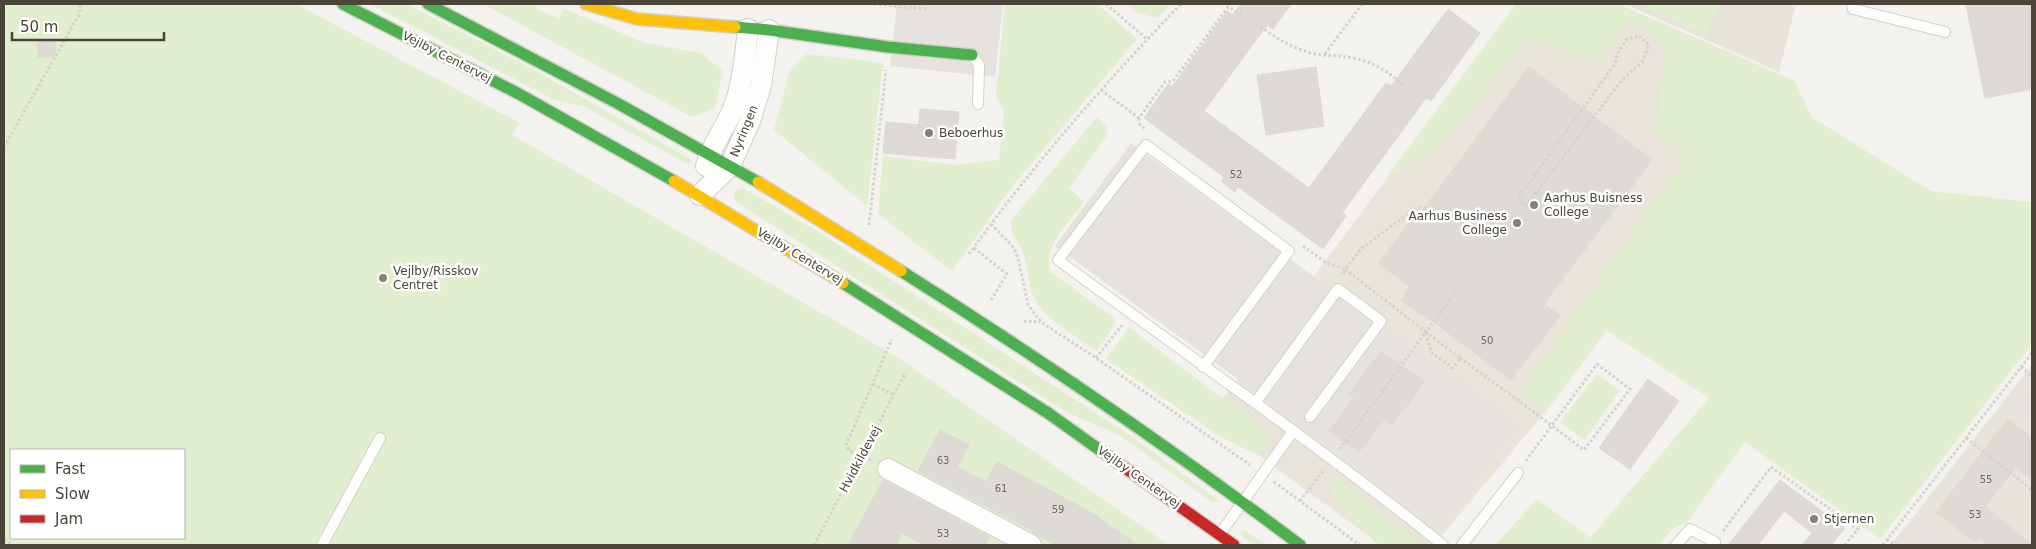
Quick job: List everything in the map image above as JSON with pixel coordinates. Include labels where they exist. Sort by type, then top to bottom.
[{"type":"street","name":"Vejlby Centervej","points":[[344,4],[519,94],[700,195],[902,318],[1048,413],[1234,545]]},
{"type":"street","points":[[428,4],[573,78],[709,154],[943,297],[1098,400],[1243,502],[1300,545]]},
{"type":"street","points":[[586,4],[637,19],[769,30],[888,47],[972,55]]},
{"type":"street","name":"Nyringen","points":[[700,195],[709,154],[733,110],[742,79],[748,28]]},
{"type":"street","name":"Nyringen","points":[[700,195],[730,166],[750,121],[761,86],[769,30]]},
{"type":"street","points":[[888,468],[1031,545]]},
{"type":"lane","points":[[1852,4],[1853,8],[1945,32]]},
{"type":"lane","points":[[972,55],[979,65],[978,104]]},
{"type":"lane","points":[[1204,367],[1289,251],[1146,145],[1058,260],[1130,314],[1293,431],[1443,545]]},
{"type":"lane","points":[[1255,403],[1338,290],[1381,321],[1310,417]]},
{"type":"lane","points":[[1211,545],[1293,431]]},
{"type":"lane","points":[[322,545],[380,438]]},
{"type":"lane","points":[[1462,545],[1518,473]]},
{"type":"lane","points":[[1676,545],[1690,529],[1714,542]]},
{"type":"path","points":[[4,147],[80,13],[80,4]]},
{"type":"path","points":[[874,4],[926,9]]},
{"type":"path","points":[[1106,4],[1147,39]]},
{"type":"path","points":[[969,254],[991,224],[1101,90],[1181,4]]},
{"type":"path","points":[[1324,54],[1362,4]]},
{"type":"path","points":[[1101,90],[1139,118],[1165,82],[1173,81],[1228,7],[1244,15]]},
{"type":"path","points":[[1256,24],[1290,45],[1309,52],[1348,57],[1373,64],[1393,74],[1404,87]]},
{"type":"path","points":[[1639,36],[1649,45],[1642,62],[1622,80],[1526,206],[1518,198],[1615,64],[1618,54],[1627,39],[1639,36]]},
{"type":"path","points":[[866,250],[888,47]]},
{"type":"path","points":[[1302,245],[1325,262],[1345,269],[1362,248],[1416,208],[1434,208]]},
{"type":"path","points":[[991,224],[1014,248],[1023,277],[1024,294],[1033,313],[1041,322],[1263,474],[1360,545]]},
{"type":"path","points":[[974,248],[1007,274],[994,295]]},
{"type":"path","points":[[1426,332],[1456,292]]},
{"type":"path","points":[[1096,358],[1130,314]]},
{"type":"path","points":[[862,455],[849,451],[846,445],[902,318]]},
{"type":"path","points":[[1426,332],[1431,352],[1452,368],[1460,358]]},
{"type":"path","points":[[1426,332],[1552,425],[1584,450],[1630,389],[1597,364],[1552,425],[1518,473]]},
{"type":"path","points":[[1882,545],[2032,353]]},
{"type":"path","points":[[2021,367],[2032,376]]},
{"type":"path","name":"Hvidkildevej","points":[[814,545],[906,372]]},
{"type":"path","points":[[873,384],[894,395]]},
{"type":"path","points":[[1343,445],[1349,438]]},
{"type":"path","points":[[1966,438],[2032,490]]},
{"type":"path","points":[[1300,502],[1332,461]]},
{"type":"path","points":[[1714,542],[1771,468],[1858,529],[1845,545]]},
{"type":"path","points":[[1887,539],[1895,545]]},
{"type":"path","points":[[4,540],[14,545]]},
{"type":"shaded area","points":[[897,4],[1003,4],[995,77],[890,66]]},
{"type":"shaded area","name":"Aarhus Buisness College","points":[[1517,4],[1618,4],[1795,81],[1550,406],[1434,545],[1381,545],[1208,418]]},
{"type":"shaded area","points":[[1625,4],[1796,4],[1779,72]]},
{"type":"shaded area","points":[[1131,143],[1516,424],[1441,527],[1055,246]]},
{"type":"shaded area","points":[[2032,365],[2032,545],[1891,545]]},
{"type":"shaded area","points":[[2032,386],[2032,420],[2016,408]]},
{"type":"shaded area","points":[[1925,525],[1951,545],[1910,545]]},
{"type":"green space","name":"Vejlby/Risskov Centret","points":[[4,4],[296,4],[520,123],[512,135],[894,355],[1169,545],[4,545]]},
{"type":"green space","points":[[370,4],[406,4],[520,62],[692,160],[687,164],[585,107],[553,99]]},
{"type":"green space","points":[[483,4],[536,4],[535,8],[559,19],[563,8],[645,43],[701,53],[723,71],[715,108],[692,117]]},
{"type":"green space","points":[[1005,4],[1097,4],[1137,39],[1011,188],[952,271],[878,214],[883,156],[957,165],[999,160],[1004,112],[996,97]]},
{"type":"green space","points":[[1127,4],[1171,4],[1157,18],[1135,12]]},
{"type":"green space","points":[[1516,4],[1616,4],[1721,51],[1795,81],[1811,117],[1931,191],[2032,202],[2032,344],[1880,539],[1745,442],[1687,522],[1671,530],[1659,545],[1495,545],[1537,499],[1590,538],[1709,398],[1606,330],[1548,409],[1521,392],[1686,156],[1656,133],[1666,45],[1631,20],[1597,61],[1527,39],[1435,152],[1388,175]]},
{"type":"green space","points":[[1639,4],[1721,4],[1705,36]]},
{"type":"green space","points":[[807,54],[883,63],[867,206],[774,130],[790,70]]},
{"type":"green space","points":[[1096,118],[1101,120],[1107,127],[1106,137],[1069,188],[1084,202],[1058,235],[1053,244],[1049,263],[1051,272],[1114,318],[1115,324],[1097,351],[1060,326],[1036,302],[1032,293],[1023,252],[1011,227],[1013,218]]},
{"type":"green space","points":[[743,188],[820,233],[1128,434],[1217,499],[1217,502],[1213,503],[1119,435],[1068,413],[738,203],[734,199],[735,191]]},
{"type":"green space","points":[[1129,327],[1266,432],[1268,440],[1264,450],[1254,453],[1224,439],[1106,359]]},
{"type":"green space","points":[[1597,374],[1620,391],[1584,440],[1560,422]]},
{"type":"green space","points":[[1334,481],[1340,481],[1421,545],[1378,545],[1332,494],[1331,486]]},
{"type":"green space","points":[[1244,530],[1266,545],[1255,544],[1249,541],[1241,533]]},
{"type":"building","points":[[1241,4],[1291,4],[1273,29],[1267,25],[1204,111],[1309,188],[1386,83],[1391,86],[1448,9],[1480,33],[1431,101],[1426,98],[1342,213],[1346,216],[1323,249],[1238,187],[1235,192],[1221,181],[1224,177],[1144,118],[1168,84],[1172,87],[1227,11],[1232,15]]},
{"type":"building","points":[[1966,4],[2032,4],[2032,89],[1985,98]]},
{"type":"building","points":[[38,40],[55,40],[55,57],[38,57]]},
{"type":"building","points":[[1316,67],[1324,126],[1266,135],[1257,75]]},
{"type":"building","name":"Aarhus Business College","points":[[1529,67],[1652,160],[1544,304],[1560,316],[1511,380],[1423,314],[1422,316],[1401,300],[1410,287],[1379,263],[1417,212],[1420,214]]},
{"type":"building","points":[[920,109],[959,112],[955,159],[883,153],[886,122],[919,125]]},
{"type":"building","points":[[1381,351],[1424,382],[1392,425],[1384,419],[1359,452],[1329,431],[1355,397],[1350,393]]},
{"type":"building","points":[[1648,379],[1679,401],[1630,469],[1599,448]]},
{"type":"building","points":[[2008,419],[2032,438],[2032,480],[2016,467],[1985,506],[2032,545],[1988,545],[1979,538],[1976,543],[1936,512]]},
{"type":"building","points":[[940,430],[969,445],[957,467],[986,482],[997,462],[1094,514],[1137,545],[1055,545],[1033,531],[918,471]]},
{"type":"building","points":[[883,480],[990,537],[985,545],[924,545],[902,533],[896,545],[848,545]]},
{"type":"building","name":"Stjernen","points":[[1780,480],[1845,528],[1831,545],[1802,545],[1812,533],[1784,511],[1758,545],[1728,545]]},
{"type":"traffic: fast","points":[[343,4],[519,94],[674,181]]},
{"type":"traffic: fast","points":[[428,4],[617,103],[758,182]]},
{"type":"traffic: fast","points":[[735,27],[888,47],[972,55]]},
{"type":"traffic: fast","points":[[901,271],[1003,336],[1104,404],[1300,545]]},
{"type":"traffic: fast","points":[[843,283],[1048,413],[1118,463]]},
{"type":"traffic: slow","points":[[586,4],[637,19],[735,27]]},
{"type":"traffic: slow","points":[[674,181],[843,283]]},
{"type":"traffic: slow","points":[[758,182],[901,271]]},
{"type":"traffic: jam","points":[[1118,463],[1234,545]]},
{"type":"place","name":"Beboerhus","points":[[929,133]]},
{"type":"place","name":"Aarhus Buisness College","points":[[1534,205]]},
{"type":"place","name":"Aarhus Business College","points":[[1517,223]]},
{"type":"place","name":"Vejlby/Risskov Centret","points":[[383,278]]},
{"type":"place","name":"Stjernen","points":[[1814,519]]}]
